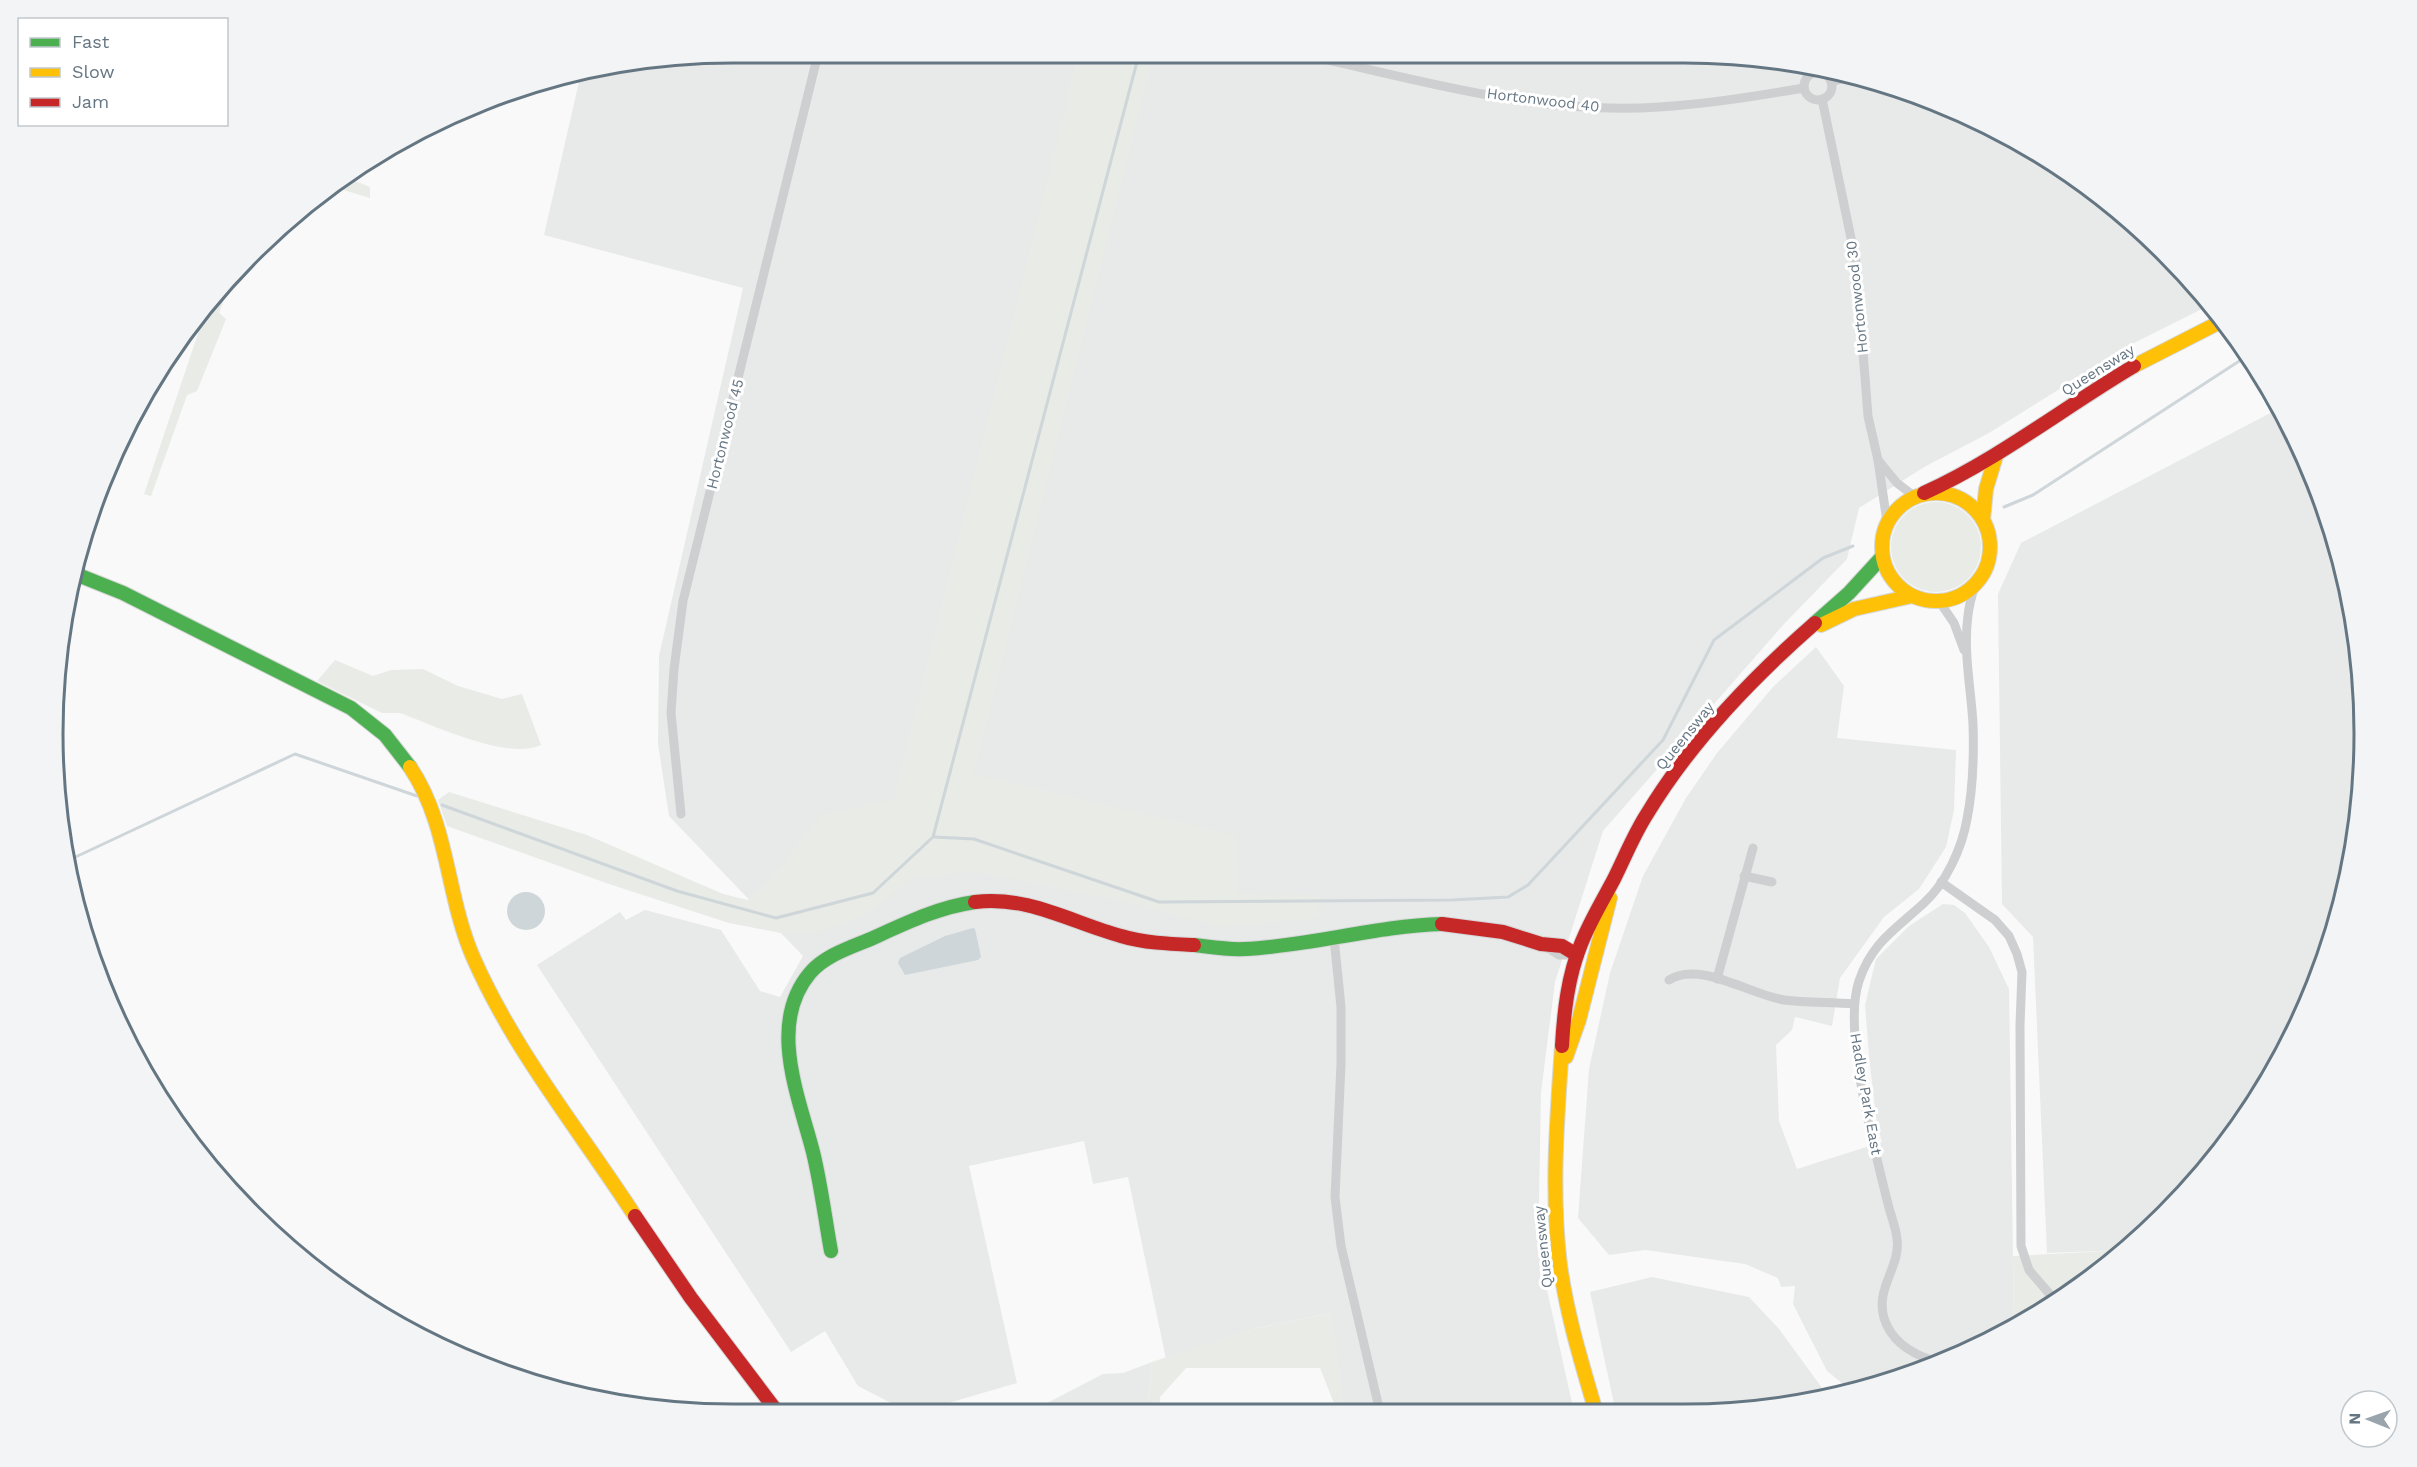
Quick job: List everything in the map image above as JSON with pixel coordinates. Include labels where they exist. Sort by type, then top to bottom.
[{"type":"street","name":"Hortonwood 45","points":[[681,813],[671,713],[683,602],[816,63]]},
{"type":"street","name":"Hortonwood 40","points":[[1342,63],[1429,83],[1573,106],[1658,108],[1804,88]]},
{"type":"street","points":[[1810,75],[1804,88],[1812,99],[1822,99],[1831,90],[1831,82],[1828,79]]},
{"type":"street","points":[[1831,82],[1835,81]]},
{"type":"street","name":"Hortonwood 30","points":[[1822,99],[1856,262],[1868,416],[1878,460],[1887,522]]},
{"type":"street","name":"Queensway","points":[[1919,495],[1952,482],[1996,456],[2120,374],[2214,324]]},
{"type":"street","points":[[1983,520],[1986,489],[1996,456]]},
{"type":"street","name":"Hortonwood 30","points":[[1878,460],[1897,483],[1919,495]]},
{"type":"street","points":[[1947,493],[1968,503],[1983,520],[1989,534],[1989,558],[1986,569],[1975,585],[1953,599],[1925,600],[1912,596],[1898,586],[1887,573],[1882,557],[1881,539],[1887,522],[1898,507],[1919,495],[1947,493]]},
{"type":"street","name":"Queensway","points":[[1593,1404],[1570,1320],[1560,1258],[1555,1195],[1556,1124],[1564,1002],[1577,955],[1586,931],[1636,832],[1691,751],[1744,689],[1863,581],[1882,557]]},
{"type":"street","points":[[82,577],[123,593],[351,708],[368,718],[386,735],[417,779],[432,809],[446,849],[459,919],[466,940],[496,1003],[526,1058],[664,1259],[771,1404]]},
{"type":"street","name":"Hadley Park East","points":[[1926,1358],[1905,1347],[1889,1330],[1883,1316],[1882,1296],[1898,1244],[1867,1110],[1856,1048],[1854,1004],[1865,963],[1878,944],[1926,901],[1941,882],[1958,851],[1969,805],[1973,742],[1966,655],[1968,613],[1975,585]]},
{"type":"street","name":"Queensway","points":[[1804,633],[1854,609],[1912,596]]},
{"type":"street","name":"Hadley Park East","points":[[1939,601],[1954,623],[1966,655]]},
{"type":"street","points":[[1717,979],[1753,848]]},
{"type":"street","points":[[1744,876],[1772,882]]},
{"type":"street","name":"Queensway","points":[[1560,1074],[1579,1020],[1615,877]]},
{"type":"street","points":[[1941,882],[1995,920],[2009,936],[2018,954],[2022,972],[2020,1246],[2029,1270],[2050,1295]]},
{"type":"street","points":[[831,1251],[813,1153],[793,1083],[788,1044],[788,1027],[799,990],[810,973],[826,959],[951,905],[996,899],[1037,907],[1123,937],[1244,949],[1334,938],[1405,925],[1450,924],[1503,932],[1541,944],[1562,946],[1594,961]]},
{"type":"street","points":[[1334,938],[1341,1007],[1335,1197],[1341,1246],[1378,1404]]},
{"type":"street","points":[[1669,980],[1684,973],[1700,974],[1783,1000],[1854,1004]]},
{"type":"shaded area","points":[[734,63],[1727,64],[1814,76],[1857,86],[1940,114],[1980,132],[2056,176],[2126,229],[2158,259],[2202,309],[2130,345],[1989,433],[1926,466],[1859,508],[1847,559],[1784,624],[1603,831],[1555,982],[1541,1093],[1538,1249],[1572,1404],[1343,1404],[1331,1313],[1253,1329],[1166,1359],[1128,1177],[1093,1184],[1084,1141],[969,1166],[1017,1383],[945,1404],[893,1404],[858,1386],[825,1331],[791,1352],[537,965],[620,912],[626,920],[645,910],[721,930],[760,991],[780,997],[803,956],[669,816],[658,744],[659,656],[743,288],[544,235],[579,82],[646,69],[690,64]]},
{"type":"shaded area","points":[[1076,63],[1151,63],[974,774],[1236,835],[1239,894],[1319,895],[1320,918],[1221,927],[1129,903],[974,871],[911,879],[876,907],[851,922],[816,932],[781,933],[729,923],[612,885],[447,826],[438,800],[449,792],[587,835],[723,894],[748,900],[767,883],[821,815],[894,799]]},
{"type":"shaded area","points":[[354,181],[370,187],[370,198],[342,190]]},
{"type":"shaded area","points":[[225,295],[219,313],[226,319],[197,391],[187,395],[151,496],[144,494],[200,328]]},
{"type":"shaded area","points":[[2272,412],[2303,477],[2318,518],[2331,560],[2348,646],[2353,690],[2354,734],[2353,777],[2348,821],[2331,907],[2303,990],[2264,1069],[2215,1142],[2158,1208],[2110,1251],[2047,1253],[2033,937],[2002,904],[1998,594],[2021,543]]},
{"type":"shaded area","points":[[1936,502],[1953,505],[1968,515],[1978,530],[1981,547],[1978,564],[1968,579],[1953,589],[1936,592],[1919,589],[1904,579],[1894,564],[1891,547],[1894,530],[1904,515],[1919,505]]},
{"type":"shaded area","points":[[1816,647],[1844,686],[1837,738],[1956,750],[1954,810],[1946,847],[1919,889],[1884,917],[1840,978],[1832,1026],[1795,1017],[1792,1030],[1776,1045],[1779,1121],[1797,1169],[1882,1142],[1877,1125],[1865,1005],[1876,959],[1909,926],[1943,904],[1954,905],[1965,913],[1989,947],[2009,989],[2014,1317],[1940,1353],[1843,1384],[1827,1371],[1793,1304],[1795,1286],[1781,1287],[1778,1278],[1745,1264],[1645,1250],[1609,1255],[1578,1218],[1589,1069],[1610,973],[1643,876],[1686,798],[1717,753],[1773,687]]},
{"type":"shaded area","points":[[335,660],[373,676],[391,670],[423,669],[458,686],[502,699],[522,694],[541,745],[527,749],[491,745],[450,733],[400,713],[382,713],[317,681]]},
{"type":"shaded area","points":[[526,892],[533,893],[539,898],[544,904],[544,918],[539,924],[533,929],[526,930],[519,929],[513,924],[508,918],[507,911],[508,904],[513,898],[519,893]]},
{"type":"shaded area","points":[[973,928],[981,957],[978,960],[905,975],[898,963],[900,958],[945,936]]},
{"type":"shaded area","points":[[2110,1251],[2056,1291],[2014,1317],[2013,1256]]},
{"type":"shaded area","points":[[1652,1277],[1749,1297],[1779,1329],[1823,1389],[1727,1403],[1614,1404],[1590,1292]]},
{"type":"shaded area","points":[[1332,1313],[1343,1404],[1334,1404],[1320,1368],[1186,1368],[1160,1397],[1160,1404],[1148,1404],[1152,1362],[1253,1329]]},
{"type":"shaded area","points":[[1152,1362],[1148,1404],[1046,1404],[1103,1374],[1123,1373]]},
{"type":"waterway","points":[[442,805],[677,891],[776,918],[873,893],[933,837],[1137,63]]},
{"type":"waterway","points":[[2004,507],[2033,495],[2240,360]]},
{"type":"waterway","points":[[934,837],[974,839],[1159,902],[1452,900],[1508,897],[1528,885],[1663,740],[1714,640],[1823,558],[1853,546]]},
{"type":"waterway","points":[[75,857],[295,754],[417,796]]},
{"type":"traffic: fast","points":[[1815,623],[1849,593],[1882,557]]},
{"type":"traffic: fast","points":[[82,577],[123,593],[351,708],[385,735],[410,767]]},
{"type":"traffic: fast","points":[[831,1251],[816,1164],[790,1061],[788,1038],[790,1015],[797,993],[816,967],[839,952],[923,916],[975,902]]},
{"type":"traffic: fast","points":[[1194,945],[1232,949],[1270,947],[1392,928],[1442,924]]},
{"type":"traffic: slow","points":[[2134,366],[2215,325]]},
{"type":"traffic: slow","points":[[1983,520],[1986,489],[1996,456]]},
{"type":"traffic: slow","points":[[1936,493],[1957,497],[1974,509],[1986,526],[1990,547],[1986,568],[1974,585],[1957,597],[1936,601],[1915,597],[1898,585],[1886,568],[1882,547],[1886,526],[1898,509],[1915,497],[1936,493]]},
{"type":"traffic: slow","points":[[1821,625],[1854,609],[1912,596]]},
{"type":"traffic: slow","points":[[410,767],[423,789],[432,812],[464,933],[489,992],[528,1058],[635,1216]]},
{"type":"traffic: slow","points":[[1566,1057],[1579,1020],[1610,898]]},
{"type":"traffic: slow","points":[[1562,1046],[1556,1156],[1557,1238],[1575,1340],[1594,1404]]},
{"type":"traffic: jam","points":[[1924,493],[1952,480],[2005,449],[2134,366]]},
{"type":"traffic: jam","points":[[1562,1046],[1567,994],[1581,944],[1642,822],[1664,787],[1703,736],[1745,689],[1815,623]]},
{"type":"traffic: jam","points":[[975,902],[994,901],[1031,906],[1130,938],[1158,943],[1194,945]]},
{"type":"traffic: jam","points":[[1442,924],[1503,932],[1541,944],[1562,946],[1577,955]]},
{"type":"traffic: jam","points":[[635,1216],[691,1298],[771,1404]]}]
